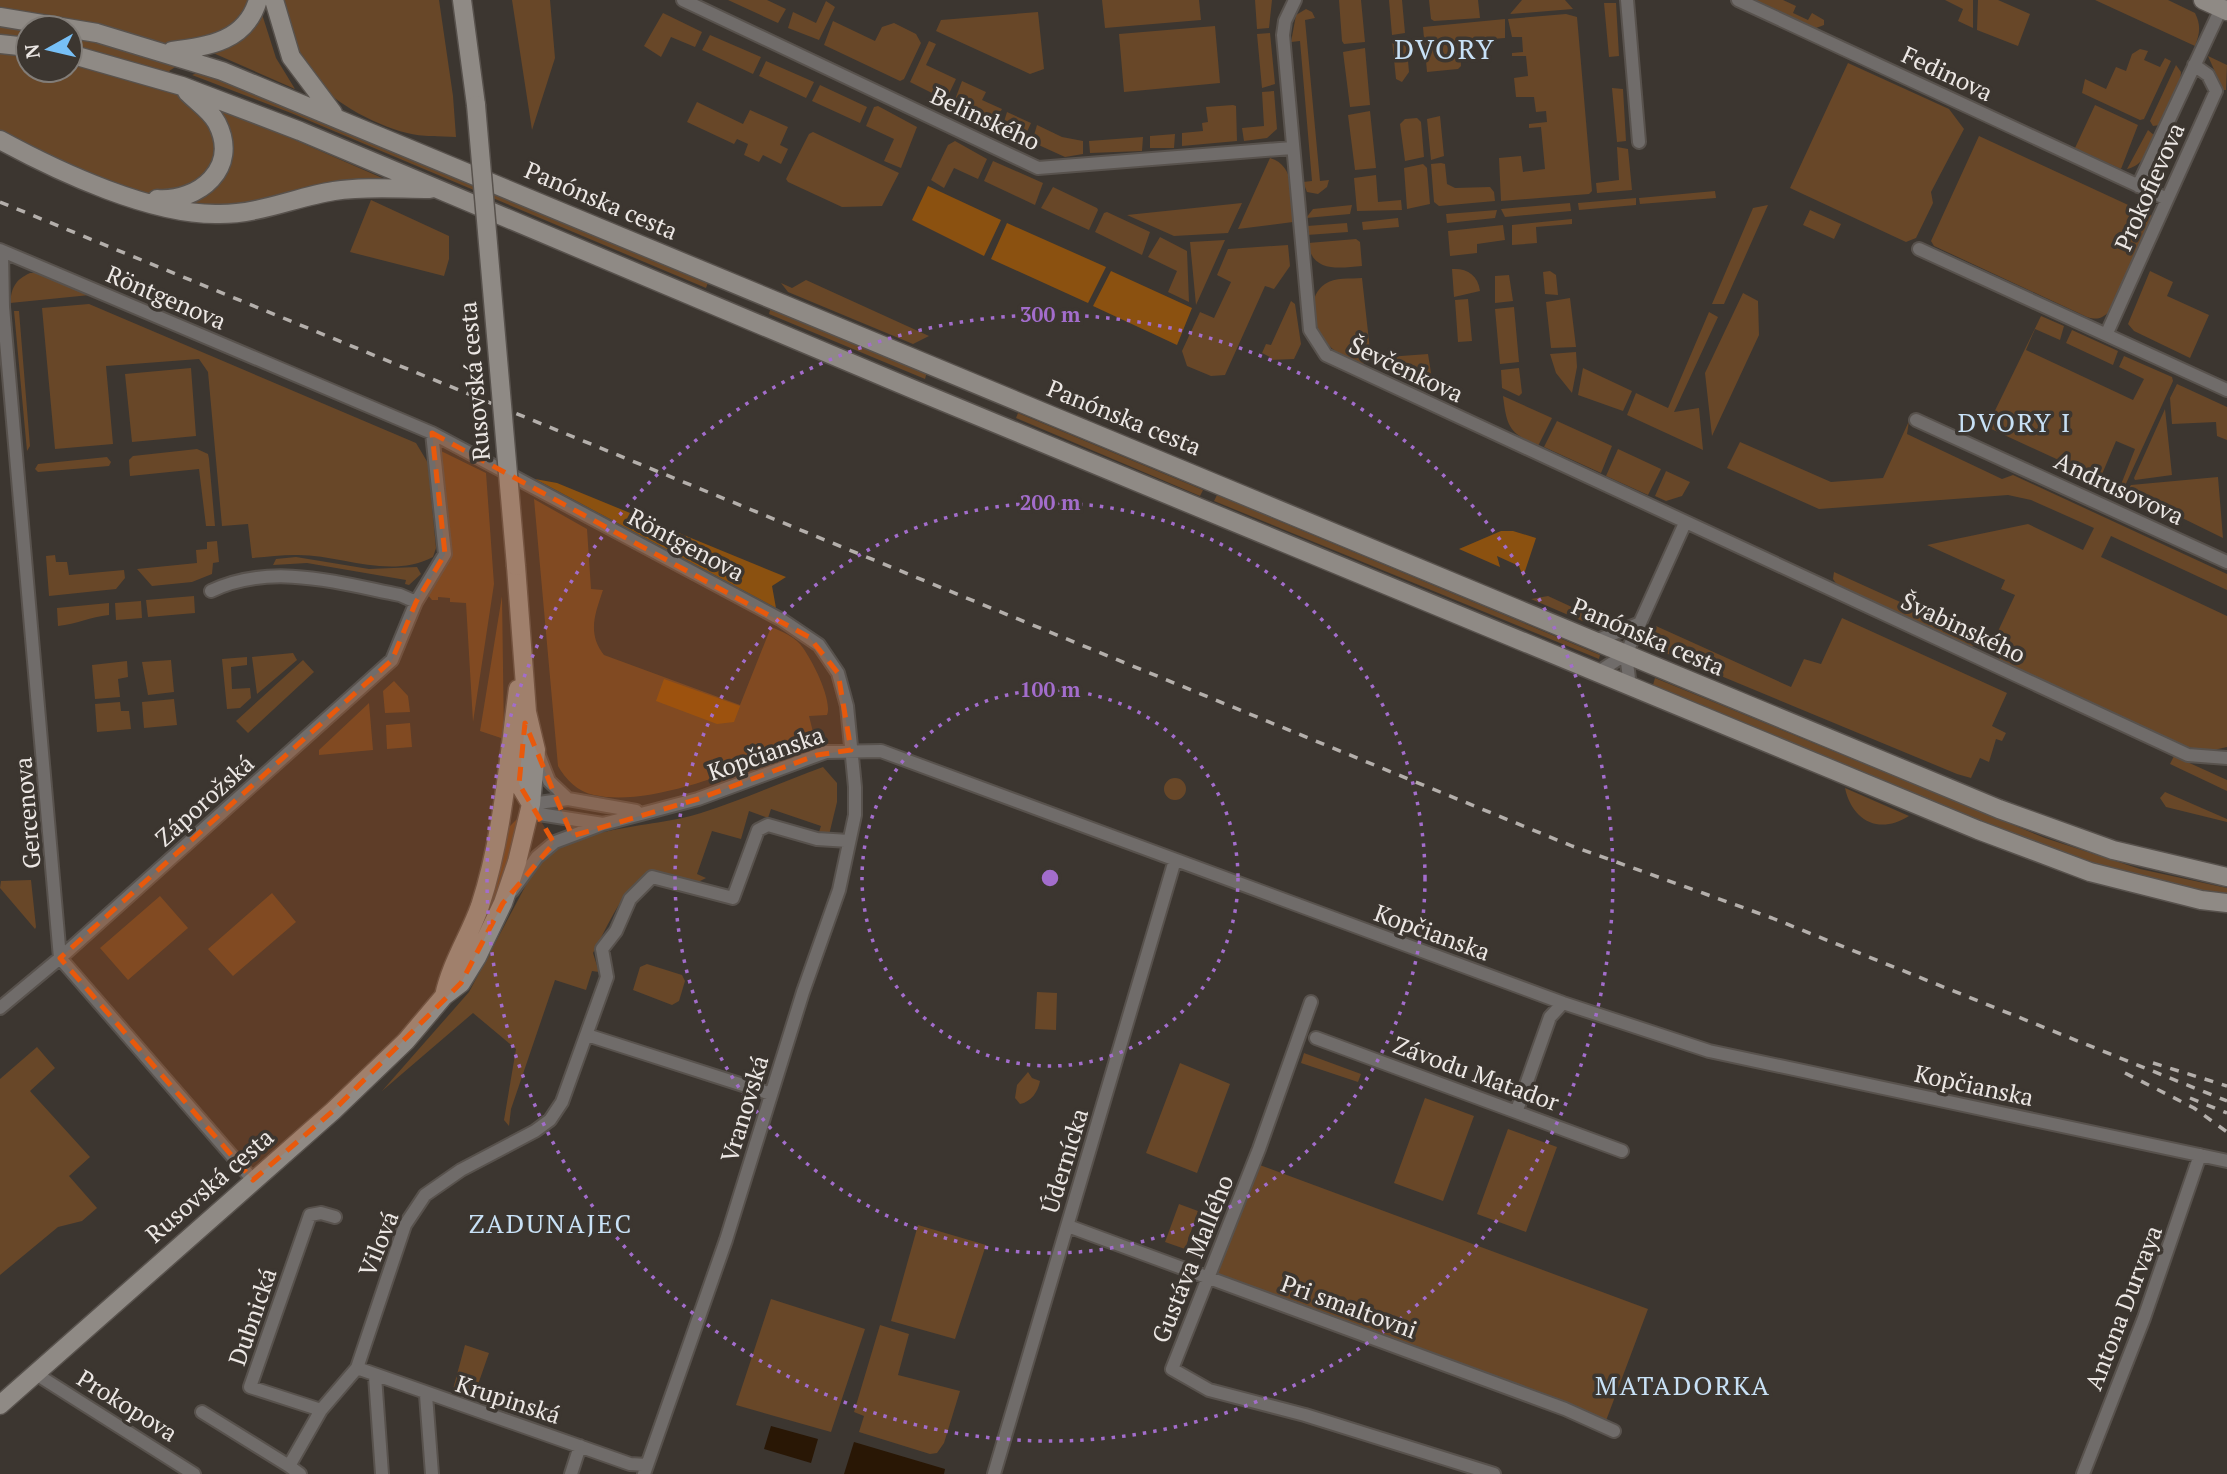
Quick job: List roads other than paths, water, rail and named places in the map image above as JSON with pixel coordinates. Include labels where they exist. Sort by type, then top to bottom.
[{"type":"main road","points":[[166,51],[212,45],[229,39],[249,21],[258,0]]},
{"type":"main road","points":[[274,0],[282,35],[296,66],[336,116]]},
{"type":"main road","name":"Rusovská cesta","points":[[462,0],[476,105]]},
{"type":"main road","name":"Rusovská cesta","points":[[0,1405],[406,1041],[444,996],[461,983],[466,975],[503,903],[517,862],[531,804],[536,750],[527,712],[476,105],[471,0]]},
{"type":"main road","points":[[2203,0],[2224,7]]},
{"type":"main road","name":"Panónska cesta","points":[[0,18],[64,25],[166,51],[336,116],[1626,654],[2080,840],[2146,860],[2227,877]]},
{"type":"main road","points":[[84,58],[182,86],[300,131],[1630,687],[2056,861],[2201,900],[2227,911]]},
{"type":"main road","points":[[136,198],[186,198],[204,187],[218,169],[223,148],[218,124],[182,86]]},
{"type":"main road","points":[[0,140],[67,172],[167,209],[218,214],[258,210],[339,190],[437,188]]},
{"type":"main road","name":"Rusovská cesta","points":[[444,996],[449,971],[479,908],[499,831],[523,654]]},
{"type":"main road","points":[[499,831],[514,809],[531,804],[519,784],[527,712]]},
{"type":"main road","points":[[2201,900],[2227,903]]},
{"type":"street","name":"Belinského","points":[[683,0],[1038,168],[1292,148]]},
{"type":"street","name":"Ševčenkova","points":[[1295,0],[1283,35],[1310,330],[1323,352],[1685,523]]},
{"type":"street","points":[[1627,0],[1639,142]]},
{"type":"street","name":"Fedinova","points":[[1738,0],[2167,199]]},
{"type":"street","name":"Prokofievova","points":[[2138,186],[2224,7]]},
{"type":"street","name":"Prokofievova","points":[[2106,333],[2216,91],[2208,75],[2194,65]]},
{"type":"street","points":[[1919,249],[2227,390]]},
{"type":"street","name":"Röntgenova","points":[[1,251],[432,433],[809,637],[827,653],[838,673],[847,706],[850,750]]},
{"type":"street","name":"Gercenova","points":[[1,251],[3,307],[60,958]]},
{"type":"street","name":"Andrusovova","points":[[1916,420],[2227,562]]},
{"type":"street","points":[[211,591],[225,584],[294,575],[400,595],[416,602],[443,559],[446,547],[432,433]]},
{"type":"street","points":[[1630,687],[1626,654],[1685,523]]},
{"type":"street","name":"Švabinského","points":[[1685,523],[2188,755],[2227,758]]},
{"type":"street","name":"Záporožská","points":[[60,958],[392,660],[416,602]]},
{"type":"street","points":[[1595,641],[1638,624]]},
{"type":"street","points":[[1597,673],[1626,654]]},
{"type":"street","points":[[536,750],[549,781],[568,799]]},
{"type":"street","name":"Kopčianska","points":[[503,903],[537,857],[555,842],[641,812],[698,799],[817,755],[850,750],[881,751],[1563,1003],[1709,1051],[2227,1161]]},
{"type":"street","name":"Vranovská","points":[[646,1470],[730,1227],[839,890],[855,815],[855,787],[850,750]]},
{"type":"street","name":"Kopčianska","points":[[531,804],[568,799],[641,812]]},
{"type":"street","name":"Kopčianska","points":[[531,804],[539,814],[603,824]]},
{"type":"street","name":"Vilová","points":[[289,1466],[321,1410],[357,1368],[405,1224],[425,1195],[461,1170],[550,1120],[562,1102],[607,976],[602,949],[616,930],[630,899],[652,877],[733,898],[758,830],[768,825],[817,839],[849,841]]},
{"type":"street","name":"Údernícka","points":[[994,1474],[1175,860]]},
{"type":"street","points":[[0,1007],[60,958],[253,1180]]},
{"type":"street","name":"Gustáva Mallého","points":[[1311,1002],[1253,1163],[1206,1276],[1172,1369],[1209,1390],[1305,1415],[1494,1474]]},
{"type":"street","points":[[1517,1110],[1550,1017],[1563,1003]]},
{"type":"street","points":[[587,1035],[771,1094]]},
{"type":"street","name":"Závodu Matador","points":[[1316,1038],[1622,1151]]},
{"type":"street","name":"Antona Durvaya","points":[[2083,1474],[2144,1318],[2200,1155]]},
{"type":"street","name":"Dubnická","points":[[321,1410],[250,1387],[310,1215],[321,1213],[335,1217]]},
{"type":"street","name":"Pri smaltovni","points":[[1068,1226],[1565,1409],[1614,1431]]},
{"type":"street","name":"Krupinská","points":[[357,1368],[426,1395],[646,1470]]},
{"type":"street","name":"Prokopova","points":[[36,1374],[194,1474]]},
{"type":"street","points":[[375,1376],[382,1474]]},
{"type":"street","points":[[0,1396],[19,1389]]},
{"type":"street","points":[[426,1395],[432,1474]]},
{"type":"street","points":[[202,1412],[300,1474]]},
{"type":"street","points":[[570,1474],[580,1446]]},
{"type":"railway","points":[[0,202],[1572,846],[1772,918],[2227,1101]]},
{"type":"railway","points":[[2153,1063],[2227,1086]]},
{"type":"railway","points":[[2125,1073],[2194,1108],[2227,1132]]},
{"type":"railway","points":[[2190,1098],[2227,1113]]},
{"type":"district","name":"DVORY","points":[[1445,49]]},
{"type":"district","name":"DVORY I","points":[[2015,423]]},
{"type":"district","name":"ZADUNAJEC","points":[[551,1224]]},
{"type":"district","name":"MATADORKA","points":[[1683,1386]]}]
